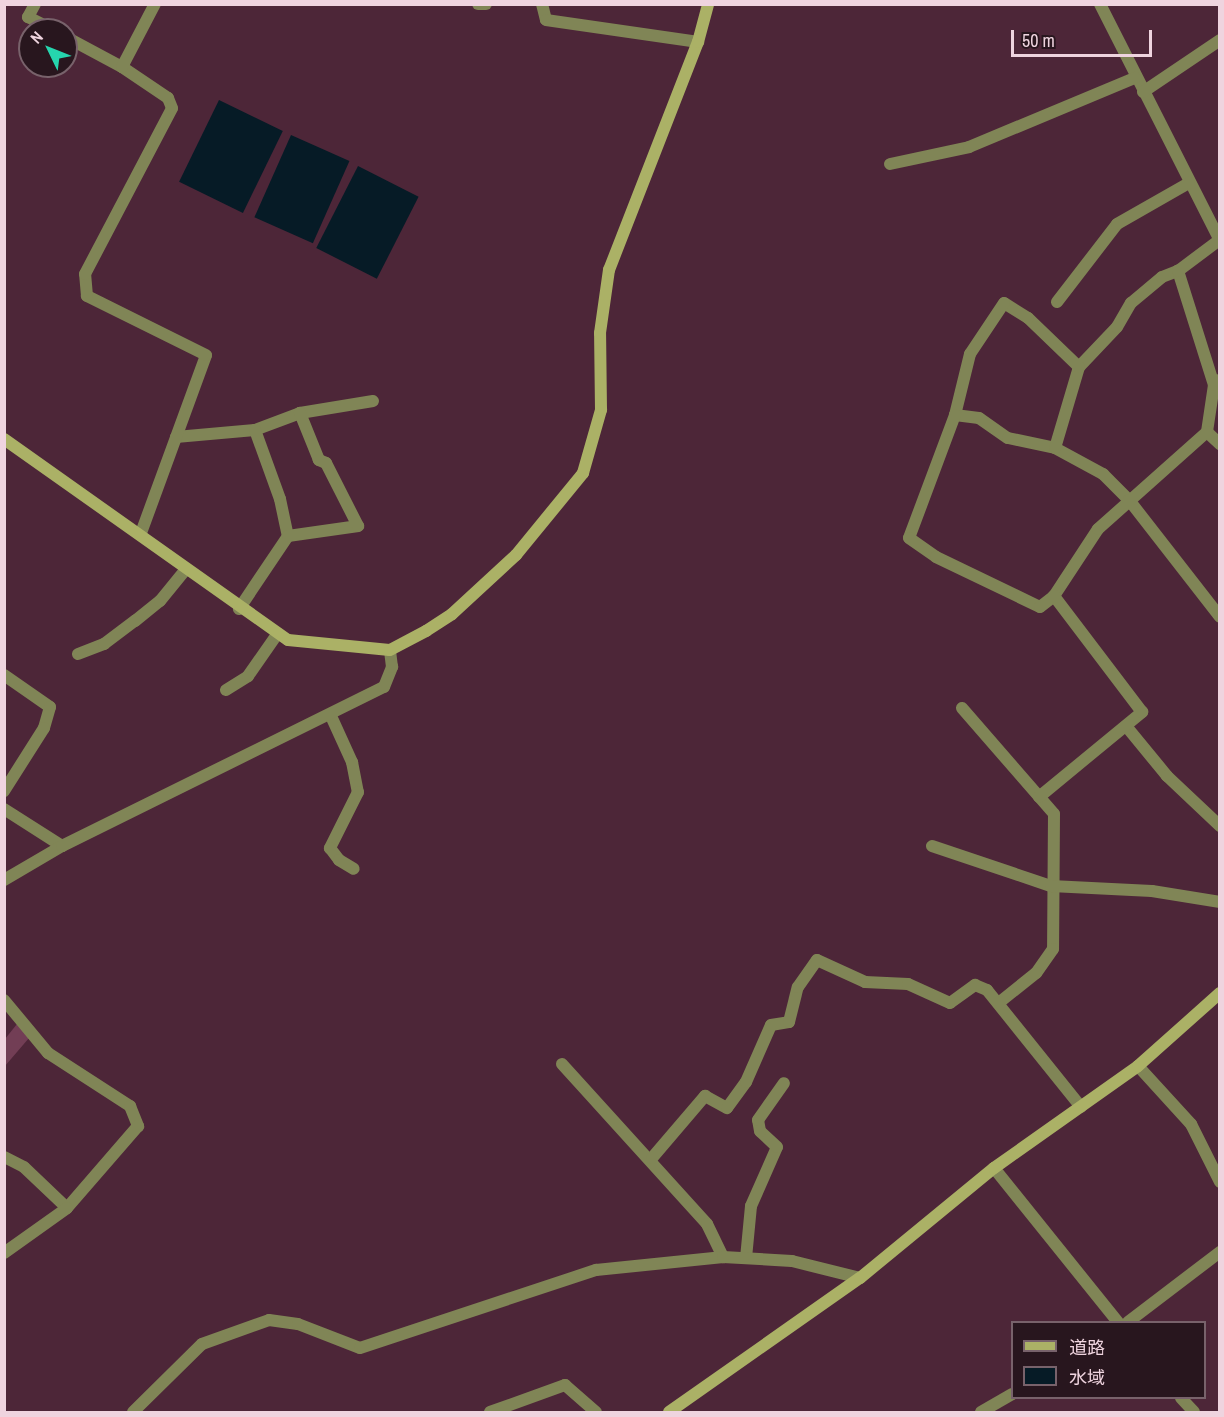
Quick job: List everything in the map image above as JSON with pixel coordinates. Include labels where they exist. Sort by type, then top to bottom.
[{"type":"street","points":[[30,18],[28,17],[35,4]]},
{"type":"street","points":[[122,67],[155,4]]},
{"type":"street","points":[[478,4],[486,4]]},
{"type":"street","points":[[542,4],[546,20],[698,42]]},
{"type":"street","points":[[4,439],[141,533],[238,609],[288,640],[390,650],[452,614],[541,529],[583,473],[601,410],[600,333],[609,270],[698,42],[708,4]]},
{"type":"street","points":[[1055,448],[1079,367],[1117,327],[1131,303],[1162,277],[1178,271],[1219,241],[1135,78],[1100,4]]},
{"type":"street","points":[[1143,92],[1220,40]]},
{"type":"street","points":[[78,43],[122,67],[168,98],[172,108],[85,274],[87,296],[206,355],[141,533]]},
{"type":"street","points":[[890,164],[969,147],[1135,78]]},
{"type":"street","points":[[1057,302],[1117,224],[1189,183]]},
{"type":"street","points":[[1079,367],[1028,318],[1004,303],[970,354],[955,415],[909,537],[936,557],[1040,607],[1054,596],[1098,529],[1207,432],[1217,382],[1178,271]]},
{"type":"street","points":[[176,437],[255,430],[300,413],[373,401]]},
{"type":"street","points":[[288,536],[358,526],[326,463],[319,460],[300,413]]},
{"type":"street","points":[[955,415],[979,418],[1008,438],[1055,448],[1103,474],[1129,500],[1220,617]]},
{"type":"street","points":[[238,609],[288,536],[280,499],[255,430]]},
{"type":"street","points":[[1207,432],[1220,444]]},
{"type":"street","points":[[78,654],[104,644],[135,621],[160,601],[186,569]]},
{"type":"street","points":[[1040,797],[1142,712],[1054,596]]},
{"type":"street","points":[[226,690],[248,676],[278,633]]},
{"type":"street","points":[[4,880],[62,846],[331,716],[384,687],[392,667],[390,650]]},
{"type":"street","points":[[4,675],[50,707],[44,728],[4,791]]},
{"type":"street","points":[[962,708],[1054,814],[1051,886],[1053,949],[1036,973],[1001,1001]]},
{"type":"street","points":[[331,716],[352,762],[358,792],[330,848],[339,860],[354,869]]},
{"type":"street","points":[[1126,726],[1167,776],[1220,826]]},
{"type":"street","points":[[4,809],[62,846]]},
{"type":"street","points":[[932,846],[1051,886],[1152,891],[1220,902]]},
{"type":"street","points":[[652,1158],[705,1096],[727,1108],[746,1082],[771,1025],[789,1022],[798,987],[817,960],[865,982],[908,984],[950,1003],[975,985],[1001,1001],[1080,1107]]},
{"type":"street","points":[[669,1413],[860,1278],[994,1168],[1138,1066],[1220,993]]},
{"type":"street","points":[[4,1000],[48,1053],[130,1106],[138,1126],[67,1208],[4,1253]]},
{"type":"street","points":[[562,1064],[652,1158],[707,1224],[723,1257]]},
{"type":"street","points":[[1138,1066],[1191,1124],[1220,1182]]},
{"type":"street","points":[[746,1258],[751,1206],[777,1147],[760,1131],[758,1120],[784,1083]]},
{"type":"street","points":[[4,1157],[24,1167],[67,1208]]},
{"type":"street","points":[[994,1168],[1116,1321]]},
{"type":"street","points":[[1131,1321],[1220,1252]]},
{"type":"street","points":[[133,1413],[202,1344],[260,1322],[298,1324],[360,1348],[596,1270],[723,1257],[792,1261],[860,1278]]},
{"type":"street","points":[[490,1413],[565,1385],[596,1413]]},
{"type":"street","points":[[981,1413],[1011,1395]]},
{"type":"street","points":[[1182,1399],[1194,1413]]},
{"type":"shaded area","points":[[17,1024],[29,1038],[5,1066],[5,1039]]},
{"type":"water","points":[[219,100],[283,131],[243,213],[179,182]]},
{"type":"water","points":[[291,135],[349,161],[313,243],[254,217]]},
{"type":"water","points":[[358,166],[419,197],[377,279],[316,248]]}]
